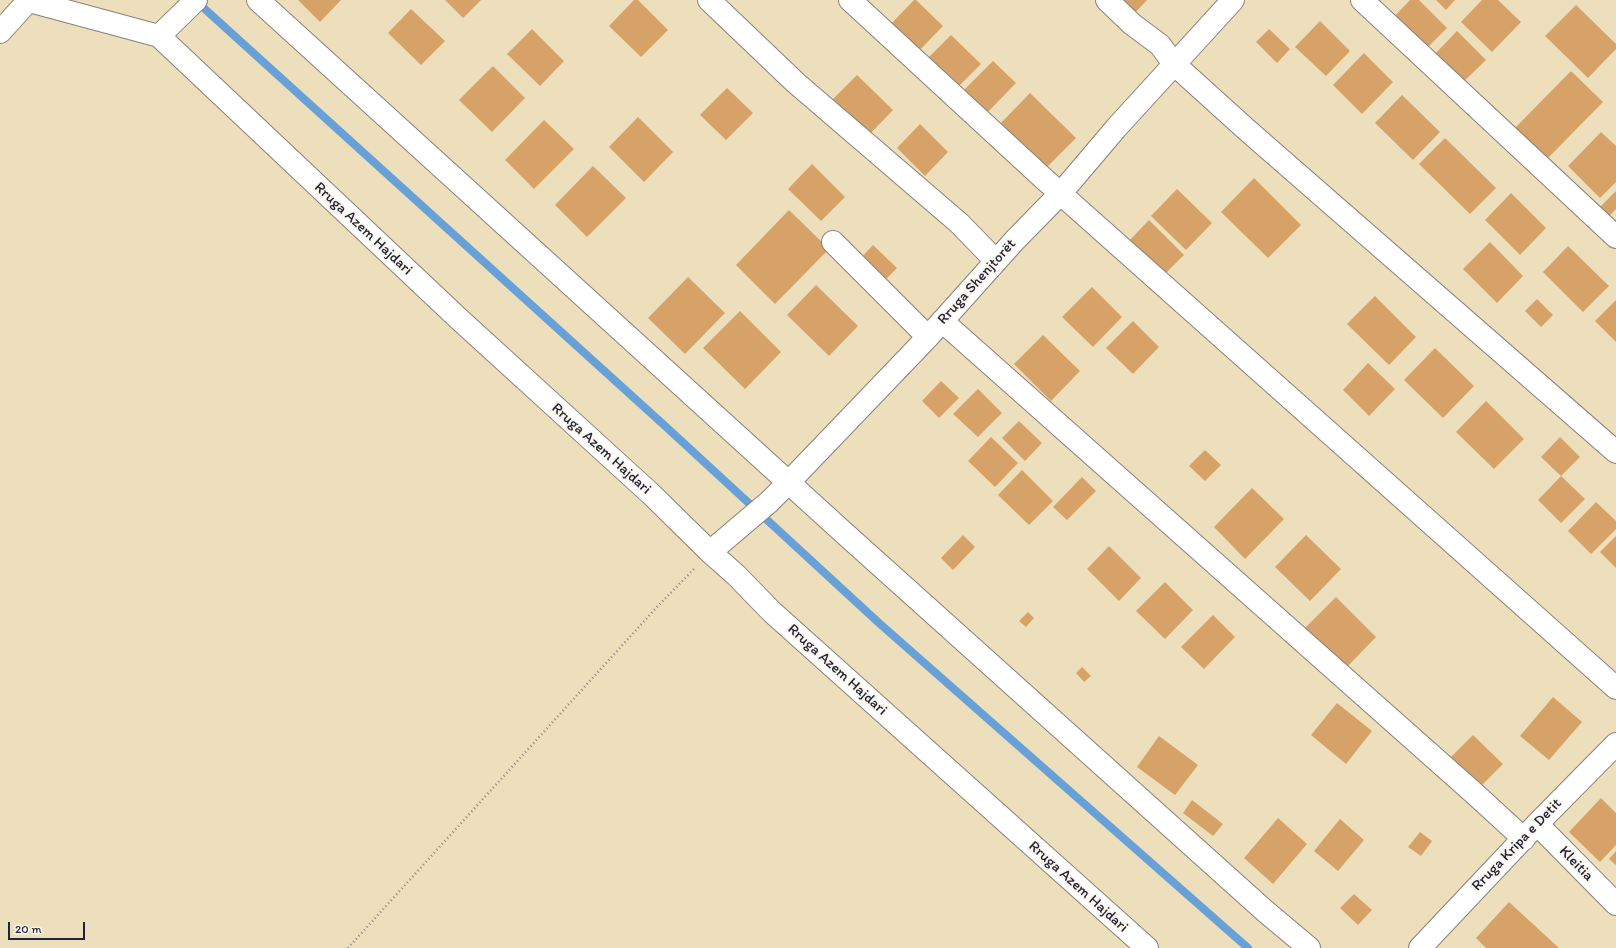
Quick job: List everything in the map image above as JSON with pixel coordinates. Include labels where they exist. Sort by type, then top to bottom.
[{"type":"street","points":[[0,32],[29,0]]},
{"type":"street","name":"Rruga Azem Hajdari","points":[[29,0],[159,36],[459,319],[651,494],[710,552],[736,574],[772,612],[1147,948]]},
{"type":"street","points":[[258,0],[788,482],[1265,911],[1309,948]]},
{"type":"street","points":[[708,0],[796,83],[959,223],[996,261]]},
{"type":"street","points":[[850,0],[1060,193],[1616,688]]},
{"type":"street","points":[[1107,0],[1132,24],[1160,45],[1174,64],[1247,130],[1616,452]]},
{"type":"street","name":"Rruga Shenjtorët","points":[[710,552],[769,502],[928,337],[996,261],[1060,193],[1174,64],[1233,0]]},
{"type":"street","points":[[1362,0],[1616,237]]},
{"type":"street","points":[[159,36],[189,7]]},
{"type":"street","points":[[833,242],[928,337]]},
{"type":"street","name":"Kleitia","points":[[942,321],[1475,794],[1530,831],[1616,904]]},
{"type":"street","name":"Rruga Kripa e Detit","points":[[1420,948],[1530,831],[1616,744]]},
{"type":"path","points":[[348,948],[650,614],[710,552]]},
{"type":"building","points":[[298,0],[341,0],[320,22]]},
{"type":"building","points":[[445,0],[481,0],[463,18]]},
{"type":"building","points":[[634,0],[638,0],[668,30],[641,57],[609,26]]},
{"type":"building","points":[[914,0],[916,0],[943,26],[917,53],[889,26]]},
{"type":"building","points":[[1112,0],[1147,0],[1130,18]]},
{"type":"building","points":[[1410,0],[1419,0],[1447,28],[1425,50],[1392,19]]},
{"type":"building","points":[[1436,0],[1455,0],[1446,10]]},
{"type":"building","points":[[1482,0],[1498,0],[1521,22],[1492,52],[1461,22]]},
{"type":"building","points":[[1576,5],[1616,44],[1616,49],[1588,78],[1545,36]]},
{"type":"building","points":[[411,9],[445,41],[421,65],[388,33]]},
{"type":"building","points":[[1320,21],[1350,51],[1326,76],[1295,47]]},
{"type":"building","points":[[532,29],[564,61],[540,86],[507,54]]},
{"type":"building","points":[[1269,29],[1290,49],[1277,63],[1256,42]]},
{"type":"building","points":[[1457,31],[1486,60],[1460,85],[1432,57]]},
{"type":"building","points":[[951,35],[981,64],[954,91],[925,61]]},
{"type":"building","points":[[1364,53],[1393,82],[1362,114],[1333,85]]},
{"type":"building","points":[[993,61],[1016,83],[985,115],[962,92]]},
{"type":"building","points":[[493,66],[525,98],[492,132],[459,100]]},
{"type":"building","points":[[1571,71],[1603,102],[1547,159],[1515,128]]},
{"type":"building","points":[[857,75],[893,110],[867,137],[831,101]]},
{"type":"building","points":[[727,88],[753,113],[726,140],[700,115]]},
{"type":"building","points":[[1030,93],[1076,138],[1044,170],[999,125]]},
{"type":"building","points":[[1402,95],[1440,132],[1413,160],[1375,123]]},
{"type":"building","points":[[638,117],[673,152],[644,182],[609,147]]},
{"type":"building","points":[[544,120],[574,149],[534,189],[505,160]]},
{"type":"building","points":[[920,124],[948,152],[925,176],[897,148]]},
{"type":"building","points":[[1601,132],[1616,146],[1616,182],[1600,198],[1568,166]]},
{"type":"building","points":[[1445,138],[1496,188],[1470,214],[1419,164]]},
{"type":"building","points":[[812,164],[845,197],[821,221],[788,189]]},
{"type":"building","points":[[593,166],[626,198],[587,237],[555,205]]},
{"type":"building","points":[[1254,178],[1301,225],[1268,258],[1221,212]]},
{"type":"building","points":[[1177,189],[1212,223],[1186,250],[1151,216]]},
{"type":"building","points":[[1616,191],[1616,209],[1609,216],[1600,207]]},
{"type":"building","points":[[1511,193],[1546,228],[1520,255],[1485,220]]},
{"type":"building","points":[[789,210],[829,249],[775,304],[736,265]]},
{"type":"building","points":[[1149,220],[1184,255],[1163,276],[1128,242]]},
{"type":"building","points":[[1490,242],[1523,276],[1497,303],[1463,269]]},
{"type":"building","points":[[873,245],[897,268],[882,283],[859,260]]},
{"type":"building","points":[[1568,246],[1609,286],[1583,312],[1543,272]]},
{"type":"building","points":[[688,277],[725,313],[685,354],[648,318]]},
{"type":"building","points":[[816,285],[858,326],[829,356],[787,315]]},
{"type":"building","points":[[1092,287],[1122,317],[1093,347],[1062,317]]},
{"type":"building","points":[[1375,296],[1416,337],[1389,365],[1347,324]]},
{"type":"building","points":[[1537,299],[1553,315],[1541,327],[1525,311]]},
{"type":"building","points":[[1616,300],[1616,342],[1595,321]]},
{"type":"building","points":[[740,311],[781,352],[745,389],[703,348]]},
{"type":"building","points":[[1133,321],[1159,347],[1133,374],[1106,348]]},
{"type":"building","points":[[1043,335],[1080,371],[1051,401],[1014,364]]},
{"type":"building","points":[[1435,348],[1474,386],[1443,418],[1404,380]]},
{"type":"building","points":[[1368,363],[1395,389],[1369,416],[1343,390]]},
{"type":"building","points":[[941,381],[959,398],[939,418],[922,401]]},
{"type":"building","points":[[978,389],[1002,413],[978,437],[953,414]]},
{"type":"building","points":[[1486,401],[1524,439],[1494,469],[1456,432]]},
{"type":"building","points":[[1019,421],[1042,443],[1025,461],[1002,438]]},
{"type":"building","points":[[991,437],[1018,463],[995,487],[968,461]]},
{"type":"building","points":[[1560,437],[1580,457],[1561,476],[1541,457]]},
{"type":"building","points":[[1205,450],[1221,465],[1205,481],[1189,466]]},
{"type":"building","points":[[1022,470],[1053,501],[1029,525],[998,495]]},
{"type":"building","points":[[1561,476],[1585,499],[1561,523],[1538,500]]},
{"type":"building","points":[[1082,477],[1096,491],[1067,520],[1053,507]]},
{"type":"building","points":[[1252,488],[1284,519],[1245,559],[1214,527]]},
{"type":"building","points":[[1596,502],[1616,521],[1616,529],[1591,554],[1568,531]]},
{"type":"building","points":[[963,535],[975,547],[953,570],[941,558]]},
{"type":"building","points":[[1306,535],[1341,569],[1310,601],[1275,567]]},
{"type":"building","points":[[1616,536],[1616,568],[1600,552]]},
{"type":"building","points":[[1109,546],[1141,578],[1119,601],[1087,569]]},
{"type":"building","points":[[1165,582],[1193,610],[1165,639],[1136,611]]},
{"type":"building","points":[[1336,597],[1376,637],[1345,669],[1304,629]]},
{"type":"building","points":[[1028,612],[1034,618],[1026,627],[1019,621]]},
{"type":"building","points":[[1213,615],[1235,637],[1204,669],[1181,647]]},
{"type":"building","points":[[1082,667],[1091,676],[1084,682],[1076,673]]},
{"type":"building","points":[[1553,697],[1582,722],[1549,760],[1520,736]]},
{"type":"building","points":[[1337,703],[1372,731],[1346,764],[1311,735]]},
{"type":"building","points":[[1473,735],[1503,764],[1480,787],[1450,758]]},
{"type":"building","points":[[1159,736],[1198,765],[1175,795],[1137,767]]},
{"type":"building","points":[[1601,798],[1616,813],[1616,845],[1600,862],[1569,832]]},
{"type":"building","points":[[1192,800],[1223,824],[1213,836],[1183,813]]},
{"type":"building","points":[[1278,818],[1307,844],[1273,884],[1244,858]]},
{"type":"building","points":[[1340,819],[1364,840],[1338,871],[1314,851]]},
{"type":"building","points":[[1420,832],[1432,841],[1421,856],[1408,847]]},
{"type":"building","points":[[1616,851],[1616,865],[1609,859]]},
{"type":"building","points":[[1354,894],[1372,910],[1358,925],[1340,908]]},
{"type":"building","points":[[1509,902],[1559,948],[1486,948],[1476,938]]},
{"type":"waterway","points":[[196,1],[664,425],[879,623],[1248,948]]}]
